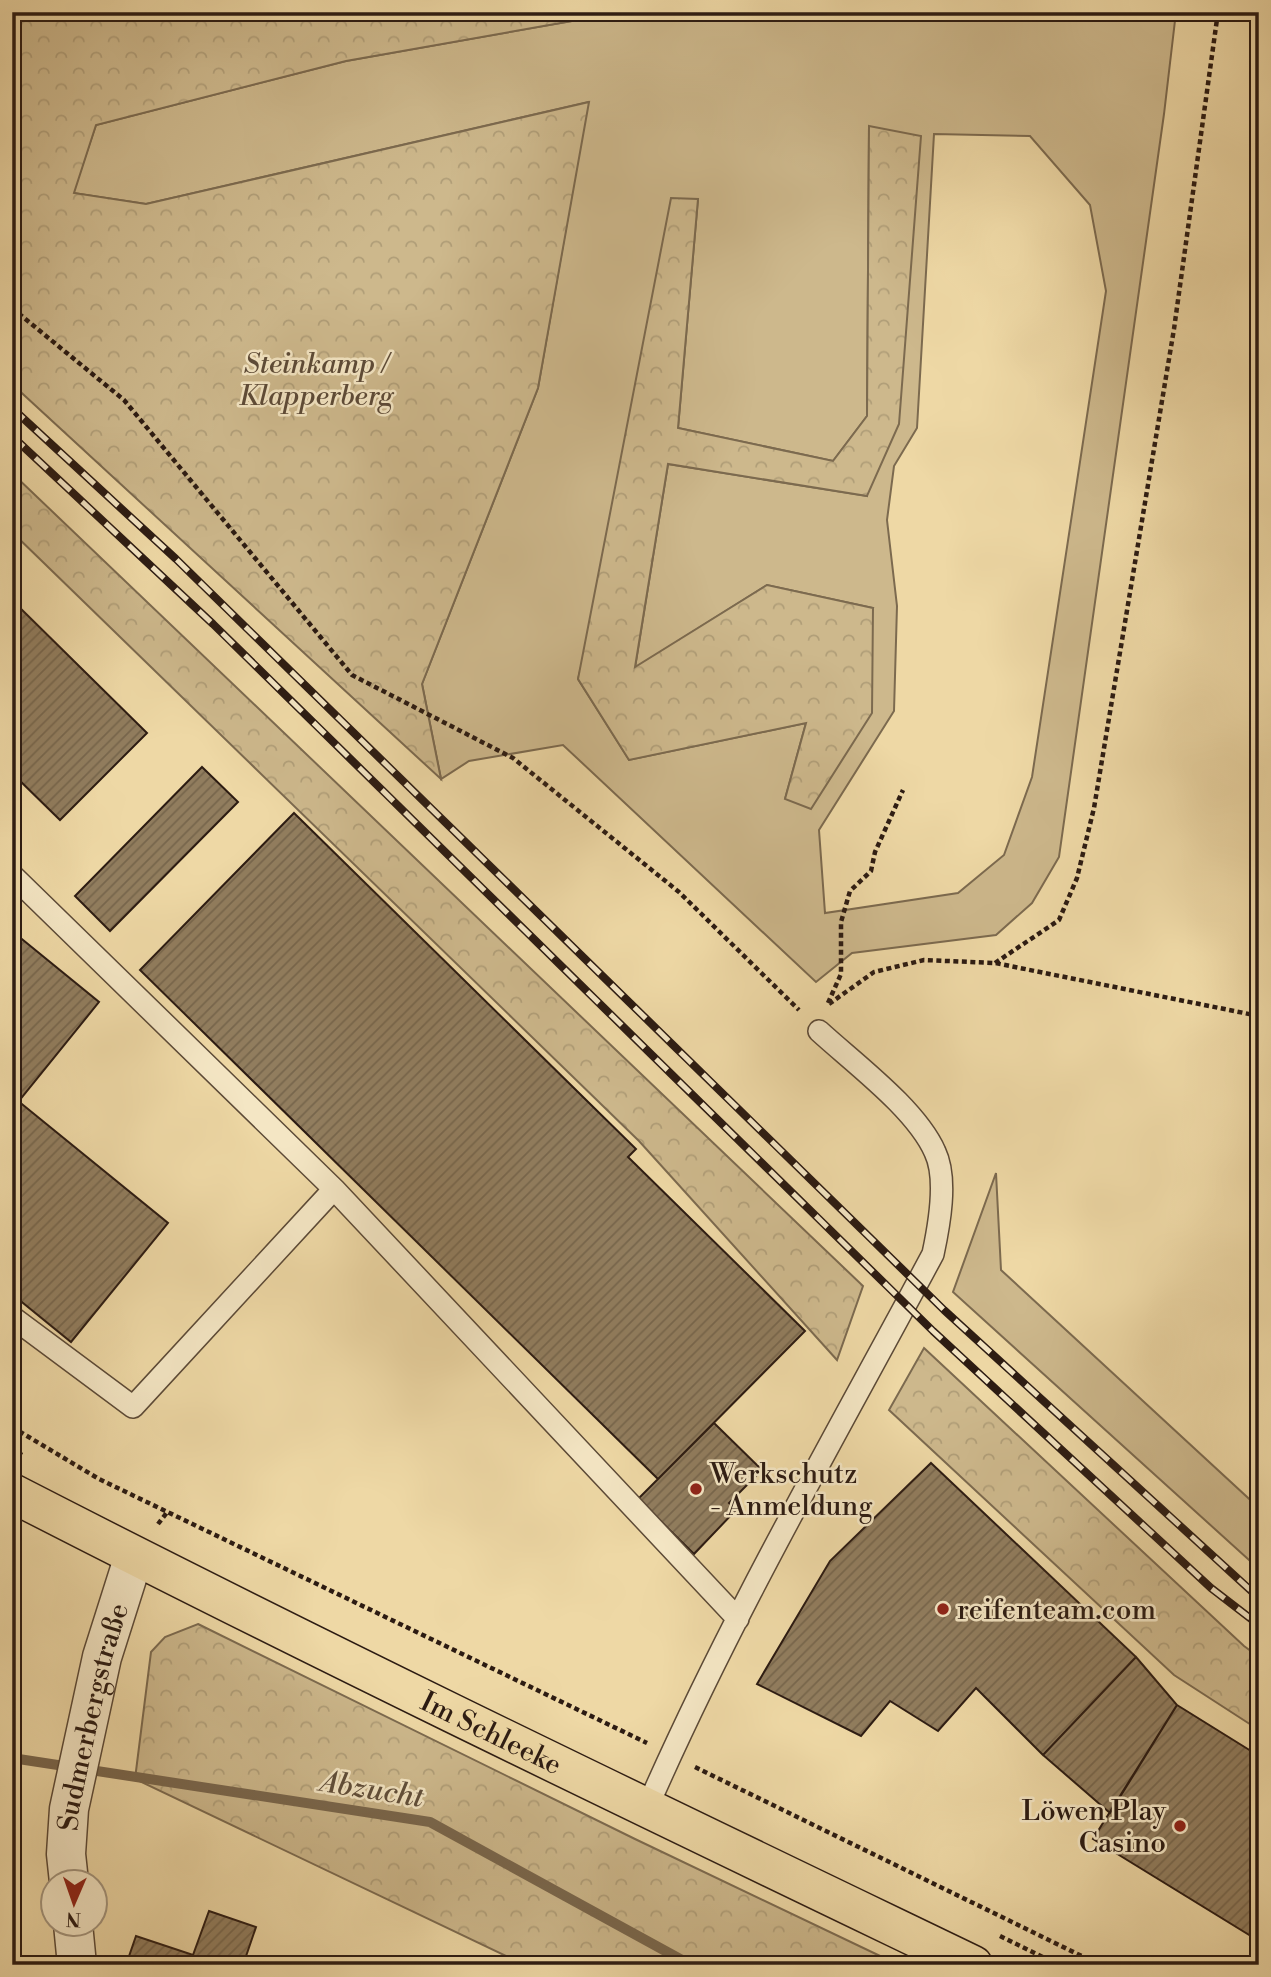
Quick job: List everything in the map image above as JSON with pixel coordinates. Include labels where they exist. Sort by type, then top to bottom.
[{"type":"main road","name":"Im Schleeke","points":[[12,1493],[134,1556],[973,1965]]},
{"type":"street","name":"Sudmerbergstraße","points":[[68,1868],[69,1809],[102,1657],[134,1556]]},
{"type":"street","points":[[74,1938],[77,1965]]},
{"type":"lane","points":[[12,875],[334,1189],[738,1619]]},
{"type":"lane","points":[[648,1808],[738,1619],[933,1254],[940,1223],[942,1188],[937,1154],[915,1119],[819,1031]]},
{"type":"lane","points":[[12,1317],[133,1407],[334,1189]]},
{"type":"path","points":[[995,963],[1059,920],[1077,878],[1094,808],[1174,329],[1218,12]]},
{"type":"path","points":[[12,308],[124,400],[352,675],[513,758],[679,892],[819,1031]]},
{"type":"path","points":[[903,790],[875,852],[871,872],[850,891],[841,922],[841,974],[828,1004],[874,972],[924,960],[995,963],[1259,1017]]},
{"type":"path","points":[[12,1427],[99,1479],[1100,1965]]},
{"type":"green space","name":"Steinkamp / Klapperberg","points":[[12,12],[623,12],[346,61],[96,125],[74,193],[146,204],[589,102],[538,388],[422,684],[441,779],[12,384]]},
{"type":"green space","points":[[623,12],[1176,12],[1164,114],[1059,857],[1032,903],[996,935],[852,953],[816,982],[563,745],[469,761],[441,779],[422,684],[538,388],[588,102],[146,204],[73,193],[96,125],[346,61]],"holes":[[[869,127],[867,496],[668,464],[635,668],[767,585],[873,608],[785,799],[806,723],[629,760],[578,679],[698,199],[678,428],[833,461],[867,416]],[[934,134],[1030,136],[1090,205],[1106,291],[1032,777],[1004,855],[958,893],[825,913],[819,830],[894,711],[897,606],[887,520],[894,466],[917,428]]]},
{"type":"green space","points":[[869,126],[921,136],[899,424],[867,496],[668,464],[635,667],[767,585],[873,608],[872,713],[811,809],[785,799],[806,723],[629,760],[578,679],[671,198],[698,199],[678,428],[833,461],[867,416]]},
{"type":"green space","points":[[12,473],[863,1286],[837,1360],[639,1141],[12,532]]},
{"type":"green space","points":[[996,1173],[1001,1270],[1259,1508],[1259,1569],[953,1292]]},
{"type":"green space","points":[[924,1348],[1259,1657],[1259,1730],[1174,1675],[889,1410]]},
{"type":"green space","points":[[198,1624],[635,1839],[899,1965],[525,1965],[135,1779],[151,1652],[165,1637]]},
{"type":"building","points":[[12,600],[147,733],[60,820],[12,773]]},
{"type":"building","points":[[202,767],[238,802],[110,931],[75,896]]},
{"type":"building","points":[[294,813],[636,1149],[628,1157],[805,1331],[658,1479],[140,970]]},
{"type":"building","points":[[12,931],[99,1002],[19,1101],[12,1096]]},
{"type":"building","points":[[12,1096],[168,1223],[71,1342],[12,1294]]},
{"type":"building","name":"Werkschutz - Anmeldung","points":[[714,1423],[762,1470],[729,1503],[736,1510],[694,1554],[638,1499]]},
{"type":"building","name":"reifenteam.com","points":[[931,1463],[1136,1657],[1043,1755],[976,1688],[938,1731],[890,1701],[861,1736],[757,1684],[830,1561]]},
{"type":"building","points":[[1136,1657],[1177,1705],[1110,1813],[1043,1755]]},
{"type":"building","name":"Löwen Play Casino","points":[[1177,1705],[1259,1756],[1259,1941],[1093,1839]]},
{"type":"building","points":[[209,1911],[256,1927],[243,1965],[126,1965],[136,1936],[193,1955]]},
{"type":"waterway","name":"Abzucht","points":[[12,1758],[430,1822],[691,1965]]},
{"type":"railway","points":[[12,408],[176,559],[944,1310],[1259,1598]]},
{"type":"railway","points":[[12,436],[213,624],[933,1331],[1211,1588],[1259,1625]]},
{"type":"place","name":"Werkschutz - Anmeldung","points":[[696,1489]]},
{"type":"place","name":"reifenteam.com","points":[[943,1609]]},
{"type":"place","name":"Löwen Play Casino","points":[[1180,1826]]}]
